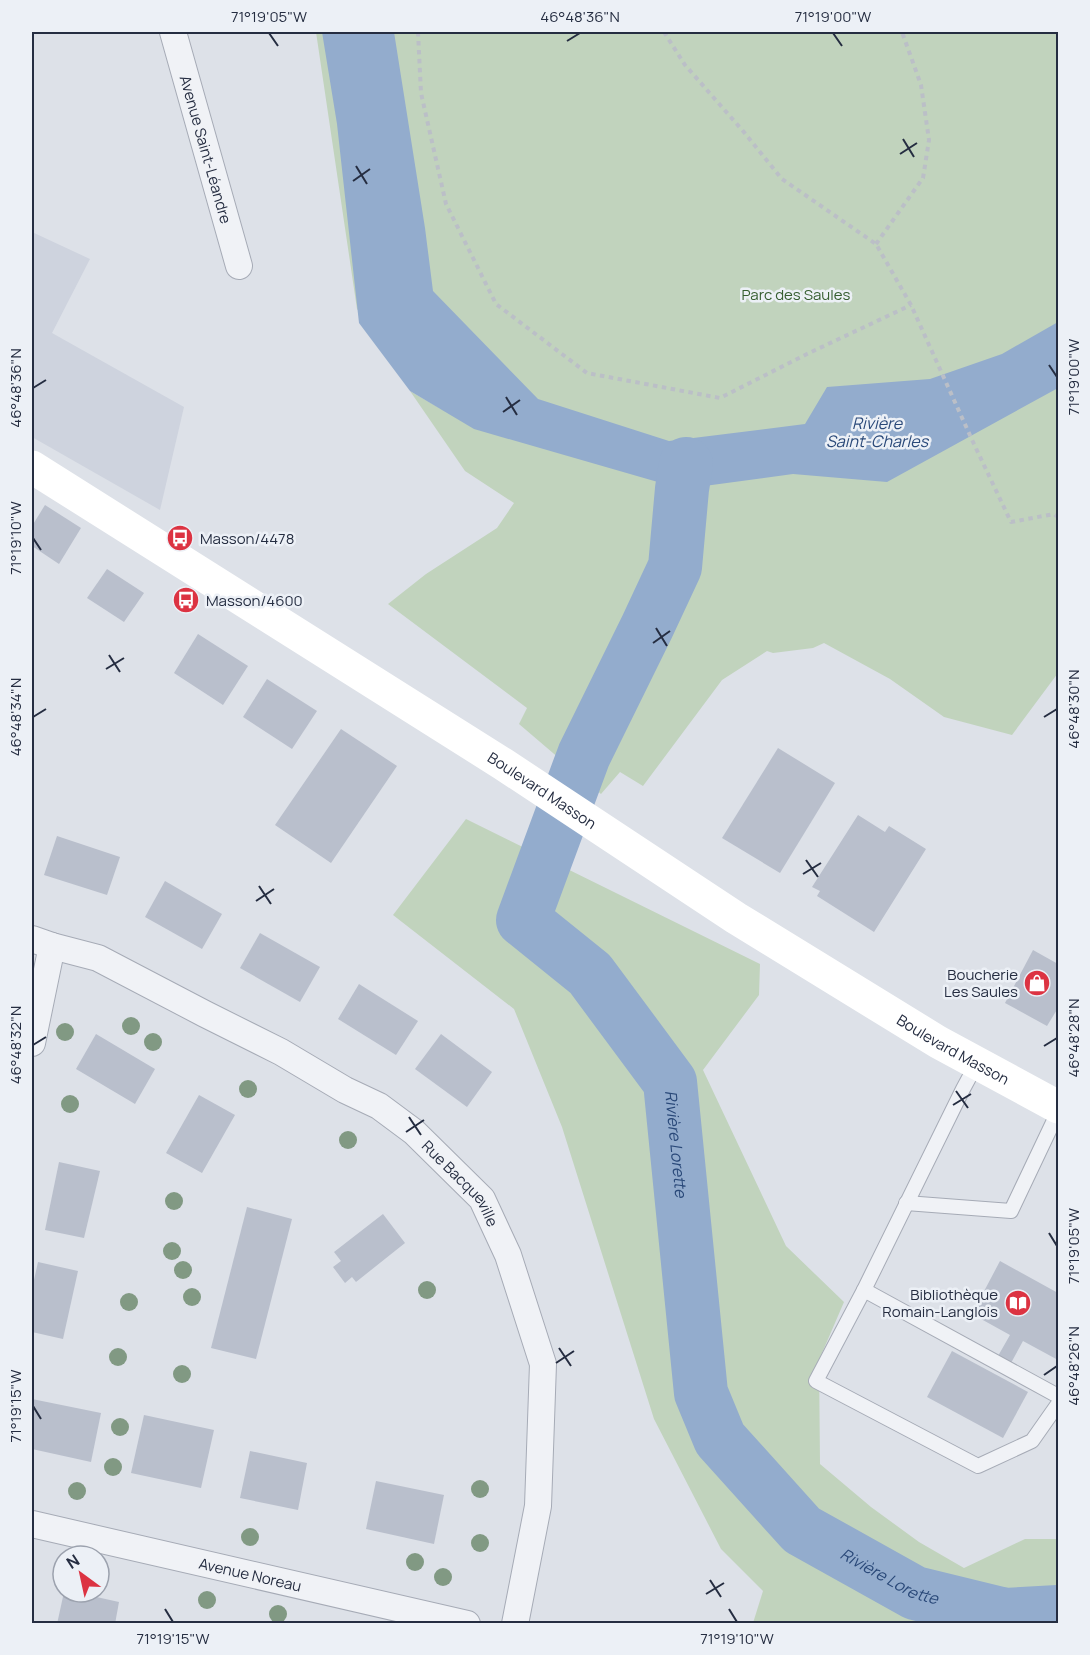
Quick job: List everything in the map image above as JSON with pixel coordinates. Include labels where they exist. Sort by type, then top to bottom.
[{"type":"main road","name":"Boulevard Masson","points":[[32,467],[503,764],[736,918],[938,1042],[1059,1107]]},
{"type":"street","name":"Avenue Saint-Léandre","points":[[173,32],[239,266]]},
{"type":"street","points":[[32,1043],[42,943]]},
{"type":"street","name":"Rue Bacqueville","points":[[42,943],[98,958],[281,1052],[345,1090],[379,1106],[414,1132],[482,1199],[508,1255],[543,1364],[538,1506],[515,1623]]},
{"type":"street","name":"Avenue Noreau","points":[[32,1524],[467,1623]]},
{"type":"lane","points":[[977,1063],[816,1382],[978,1466],[1032,1441],[1059,1404]]},
{"type":"lane","points":[[906,1203],[1011,1211],[1059,1112]]},
{"type":"lane","points":[[864,1290],[1059,1396]]},
{"type":"path","points":[[418,32],[421,93],[446,204],[496,304],[586,374],[720,398],[911,305]]},
{"type":"path","points":[[664,32],[685,65],[782,179],[876,244],[911,305],[1011,522],[1054,514],[1059,517]]},
{"type":"path","points":[[876,244],[923,178],[929,140],[921,85],[902,32]]},
{"type":"shaded area","points":[[32,232],[90,259],[52,333],[184,407],[160,510],[32,437]]},
{"type":"green space","name":"Parc des Saules","points":[[316,32],[1058,32],[1058,673],[1012,735],[944,717],[890,679],[824,643],[813,648],[773,653],[767,651],[722,680],[643,786],[620,772],[601,794],[519,724],[527,708],[388,604],[426,574],[497,528],[514,503],[465,471],[410,391],[441,409],[357,309]]},
{"type":"green space","points":[[466,819],[760,964],[759,995],[703,1070],[786,1246],[844,1302],[819,1360],[820,1464],[871,1507],[919,1542],[964,1568],[1025,1539],[1058,1539],[1058,1623],[753,1623],[763,1591],[721,1549],[654,1419],[562,1127],[514,1009],[393,915]]},
{"type":"water","name":"Rivière Saint-Charles","points":[[322,32],[394,32],[433,291],[538,399],[669,441],[805,424],[827,387],[930,379],[1002,354],[1058,322],[1058,388],[887,482],[793,474],[682,489],[474,429],[410,391],[359,323],[337,124]]},
{"type":"building","points":[[45,505],[81,528],[59,564],[32,546],[32,526]]},
{"type":"building","points":[[107,569],[144,593],[124,622],[87,598]]},
{"type":"building","points":[[198,634],[248,666],[223,705],[174,673]]},
{"type":"building","points":[[267,679],[317,711],[292,749],[243,717]]},
{"type":"building","points":[[341,729],[397,766],[331,863],[275,825]]},
{"type":"building","points":[[778,748],[835,783],[780,873],[722,838]]},
{"type":"building","points":[[858,815],[885,832],[889,826],[926,849],[874,932],[817,896],[820,891],[812,887]]},
{"type":"building","points":[[57,836],[120,857],[107,895],[44,875]]},
{"type":"building","points":[[165,881],[222,914],[202,949],[145,917]]},
{"type":"building","points":[[260,933],[320,967],[300,1002],[240,968]]},
{"type":"building","name":"Boucherie Les Saules","points":[[1033,950],[1058,964],[1058,1008],[1047,1026],[1005,1003]]},
{"type":"building","points":[[359,984],[418,1021],[396,1055],[338,1019]]},
{"type":"building","points":[[96,1034],[155,1069],[135,1104],[76,1069]]},
{"type":"building","points":[[441,1034],[492,1072],[467,1107],[415,1069]]},
{"type":"building","points":[[199,1095],[235,1115],[202,1173],[166,1153]]},
{"type":"building","points":[[59,1162],[100,1171],[84,1238],[45,1230]]},
{"type":"building","points":[[247,1207],[292,1219],[256,1359],[211,1348]]},
{"type":"building","points":[[383,1214],[405,1243],[356,1282],[352,1277],[345,1283],[333,1267],[341,1261],[334,1252]]},
{"type":"building","name":"Bibliothèque Romain-Langlois","points":[[1000,1261],[1058,1293],[1058,1360],[1023,1341],[1011,1363],[998,1356],[1010,1335],[972,1314]]},
{"type":"building","points":[[38,1262],[78,1271],[63,1339],[32,1332],[32,1289]]},
{"type":"building","points":[[952,1351],[1028,1392],[1003,1438],[927,1397]]},
{"type":"building","points":[[32,1399],[101,1413],[91,1462],[32,1449]]},
{"type":"building","points":[[144,1415],[214,1430],[201,1488],[131,1473]]},
{"type":"building","points":[[250,1451],[307,1463],[298,1510],[240,1498]]},
{"type":"building","points":[[376,1481],[444,1495],[434,1544],[366,1529]]},
{"type":"building","points":[[111,1600],[119,1602],[115,1624],[57,1624],[61,1604],[111,1604]]},
{"type":"waterway","name":"Rivière Lorette","points":[[686,464],[675,567],[584,755],[523,920],[590,974],[670,1082],[701,1393],[720,1439],[802,1530],[915,1593],[1005,1615],[1058,1612]]},
{"type":"place","name":"Masson/4478","points":[[180,538]]},
{"type":"place","name":"Masson/4600","points":[[186,600]]},
{"type":"place","name":"Boucherie Les Saules","points":[[1037,983]]},
{"type":"place","name":"Bibliothèque Romain-Langlois","points":[[1018,1303]]}]
